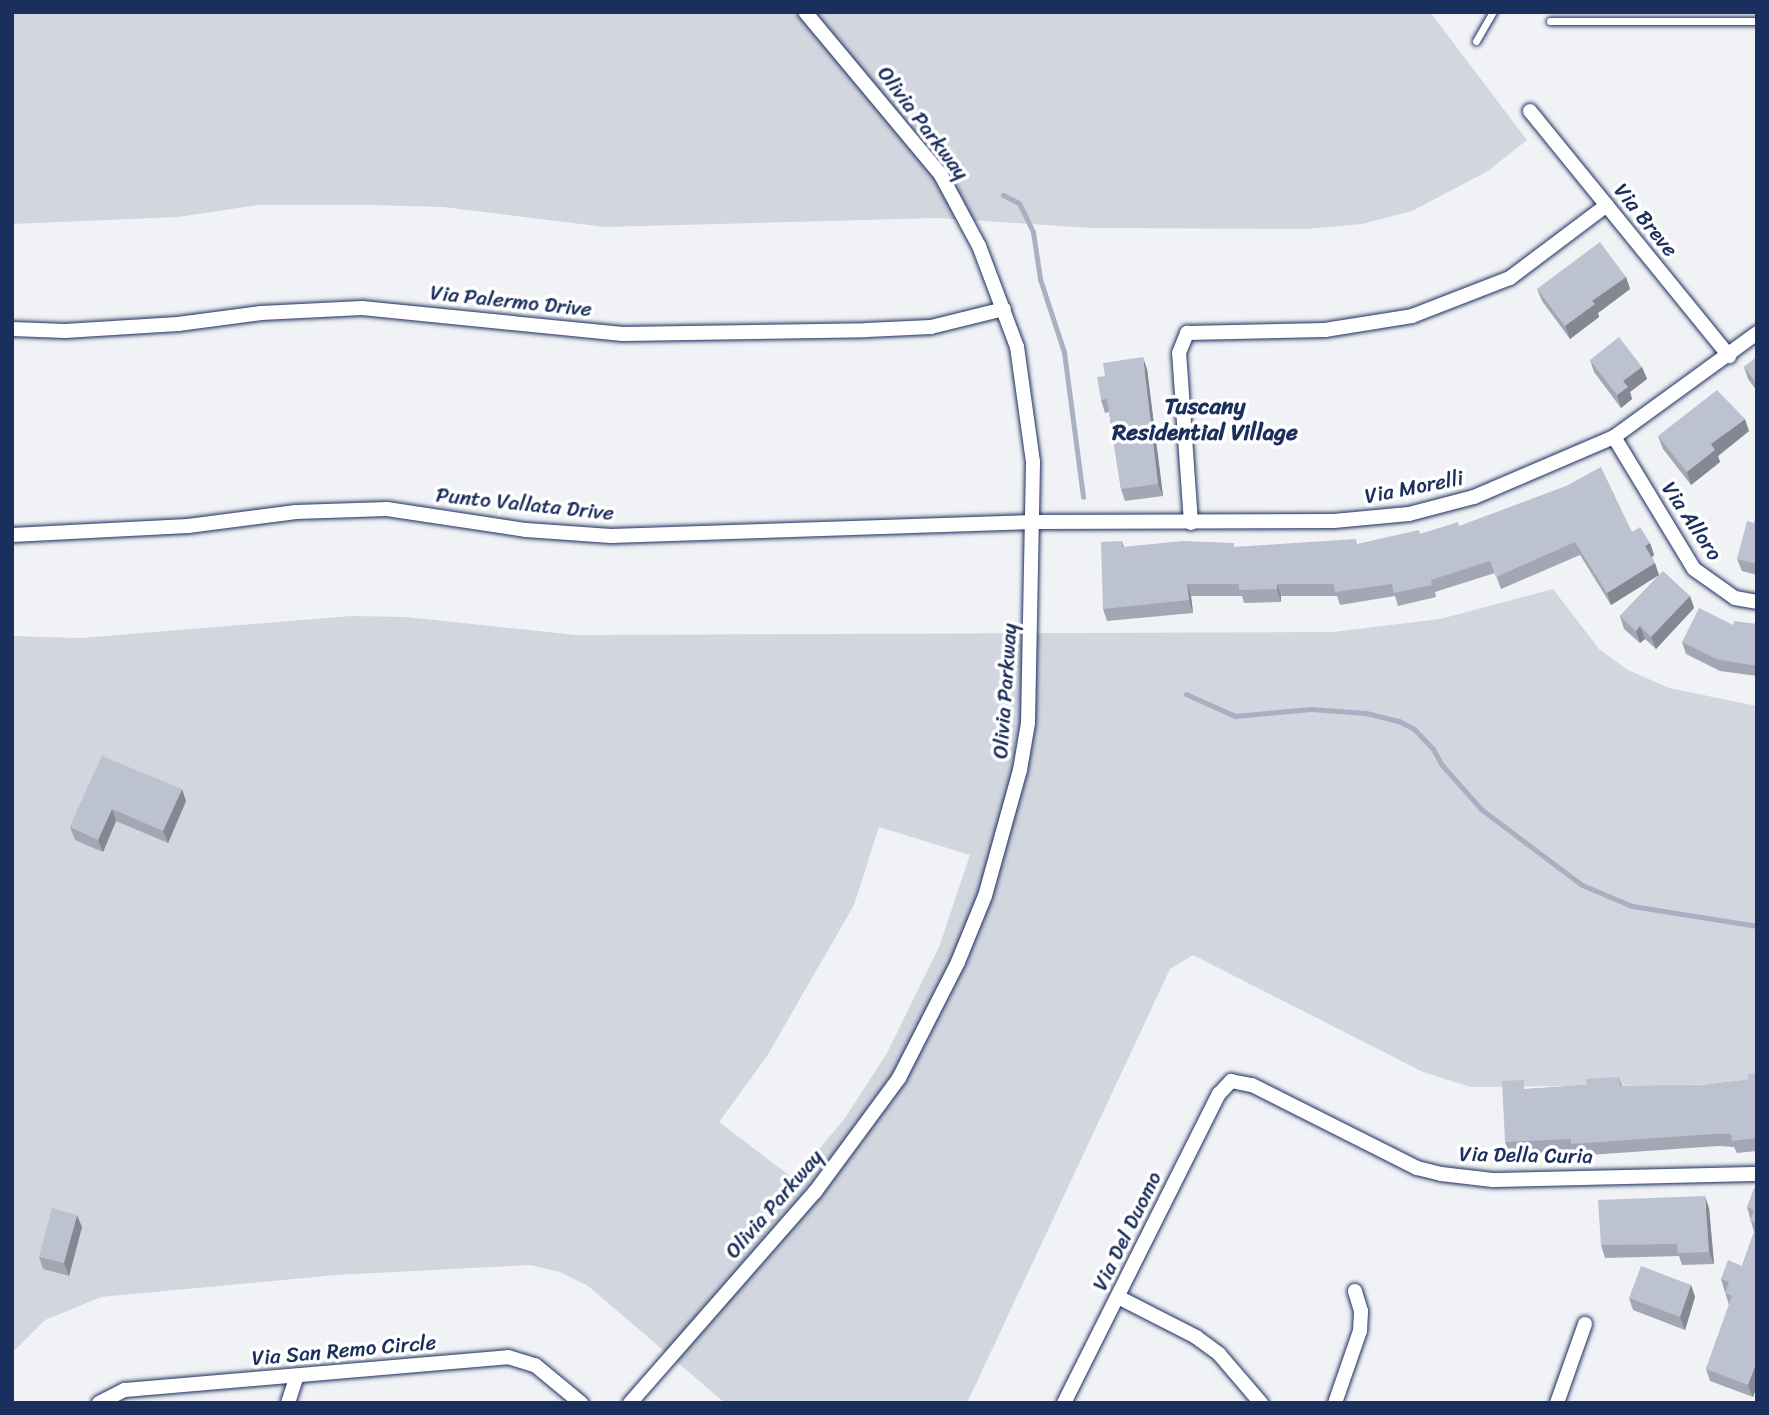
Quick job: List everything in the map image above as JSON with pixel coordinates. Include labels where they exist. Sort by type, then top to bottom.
[{"type":"street","name":"Olivia Parkway","points":[[630,1403],[859,1137],[899,1078],[958,962],[985,896],[1020,770],[1028,723],[1034,522],[1028,412],[1004,309],[979,246],[941,175],[805,12]]},
{"type":"street","name":"Via Breve","points":[[1530,111],[1729,356]]},
{"type":"street","points":[[1191,523],[1179,353],[1187,333],[1325,330],[1412,316],[1510,278],[1607,205]]},
{"type":"street","name":"Via Palermo Drive","points":[[12,329],[77,331],[261,313],[362,308],[623,334],[867,330],[931,327],[1004,309]]},
{"type":"street","name":"Via Morelli","points":[[1034,522],[1334,521],[1409,514],[1498,488],[1614,436],[1729,356],[1757,333]]},
{"type":"street","name":"Via Alloro","points":[[1614,436],[1694,569],[1735,598],[1757,602]]},
{"type":"street","name":"Punto Vallata Drive","points":[[12,535],[188,526],[296,512],[387,509],[526,530],[611,536],[1034,522]]},
{"type":"street","name":"Via Della Curia","points":[[1231,1081],[1252,1085],[1417,1168],[1441,1174],[1493,1180],[1757,1174]]},
{"type":"street","name":"Via Del Duomo","points":[[1064,1403],[1219,1094],[1231,1081]]},
{"type":"street","points":[[1335,1403],[1360,1331],[1361,1311],[1354,1291]]},
{"type":"street","points":[[1118,1297],[1196,1337],[1219,1354],[1261,1403]]},
{"type":"street","points":[[1557,1403],[1585,1324]]},
{"type":"street","name":"Via San Remo Circle","points":[[99,1403],[125,1390],[508,1357],[535,1365],[581,1403]]},
{"type":"street","points":[[288,1403],[297,1375]]},
{"type":"lane","points":[[1476,41],[1493,12]]},
{"type":"lane","points":[[1550,21],[1636,17],[1757,21]]},
{"type":"shaded area","points":[[12,12],[1430,12],[1527,140],[1488,171],[1412,211],[1362,224],[1307,229],[1091,228],[938,218],[605,227],[443,207],[371,205],[258,205],[178,217],[12,224]]},
{"type":"shaded area","points":[[1553,589],[1599,649],[1628,670],[1669,688],[1757,706],[1757,1084],[1471,1087],[1423,1072],[1193,955],[1170,969],[967,1403],[725,1403],[588,1286],[560,1272],[530,1265],[336,1275],[101,1297],[45,1320],[12,1353],[12,636],[81,638],[351,616],[406,617],[576,635],[1333,632],[1440,619]],"holes":[[[879,827],[970,855],[939,947],[887,1053],[845,1118],[794,1179],[719,1122],[767,1056],[854,905]]]},
{"type":"building","points":[[1600,242],[1626,277],[1592,301],[1595,304],[1565,326],[1537,289]]},
{"type":"building","points":[[1619,337],[1642,367],[1623,381],[1628,387],[1617,395],[1590,360]]},
{"type":"building","points":[[1143,357],[1158,484],[1121,489],[1107,399],[1101,400],[1097,377],[1105,376],[1103,363]]},
{"type":"building","points":[[1757,357],[1757,384],[1744,367]]},
{"type":"building","points":[[1717,390],[1745,419],[1711,444],[1715,450],[1687,472],[1658,436]]},
{"type":"building","points":[[1601,467],[1632,532],[1640,527],[1650,543],[1645,546],[1655,563],[1607,593],[1575,542],[1496,577],[1490,561],[1431,580],[1432,585],[1394,593],[1392,584],[1335,592],[1334,584],[1277,584],[1277,589],[1239,590],[1239,584],[1187,584],[1189,600],[1103,609],[1101,542],[1122,541],[1122,547],[1183,541],[1234,543],[1234,547],[1356,539],[1357,544],[1419,530],[1420,534],[1458,522],[1459,526],[1566,486]]},
{"type":"building","points":[[1757,514],[1757,564],[1737,559],[1747,521],[1754,523]]},
{"type":"building","points":[[1663,571],[1690,596],[1651,637],[1640,626],[1636,631],[1620,616]]},
{"type":"building","points":[[1699,608],[1733,625],[1734,621],[1757,624],[1757,666],[1716,659],[1682,642]]},
{"type":"building","points":[[102,756],[182,789],[163,831],[112,809],[98,840],[70,827]]},
{"type":"building","points":[[1757,1073],[1757,1138],[1732,1141],[1731,1134],[1714,1134],[1571,1144],[1571,1139],[1505,1142],[1502,1081],[1524,1080],[1524,1089],[1587,1085],[1586,1079],[1619,1077],[1620,1086],[1704,1085],[1748,1080],[1748,1074]]},
{"type":"building","points":[[1754,1188],[1757,1189],[1757,1223],[1750,1221],[1754,1210],[1747,1207]]},
{"type":"building","points":[[1705,1196],[1709,1252],[1678,1253],[1677,1244],[1601,1245],[1598,1200]]},
{"type":"building","points":[[52,1208],[77,1215],[64,1263],[39,1257]]},
{"type":"building","points":[[1757,1225],[1757,1361],[1748,1385],[1706,1369],[1732,1296],[1725,1293],[1729,1282],[1721,1279],[1728,1260],[1742,1266]]},
{"type":"building","points":[[1641,1266],[1691,1285],[1680,1317],[1629,1298]]},
{"type":"waterway","points":[[1003,195],[1019,203],[1033,232],[1040,279],[1064,352],[1083,497]]},
{"type":"waterway","points":[[1186,694],[1235,716],[1311,709],[1366,713],[1399,721],[1414,729],[1433,749],[1442,765],[1481,809],[1582,885],[1632,906],[1757,926]]},
{"type":"district","name":"Tuscany Residential Village","points":[[1205,420]]}]
